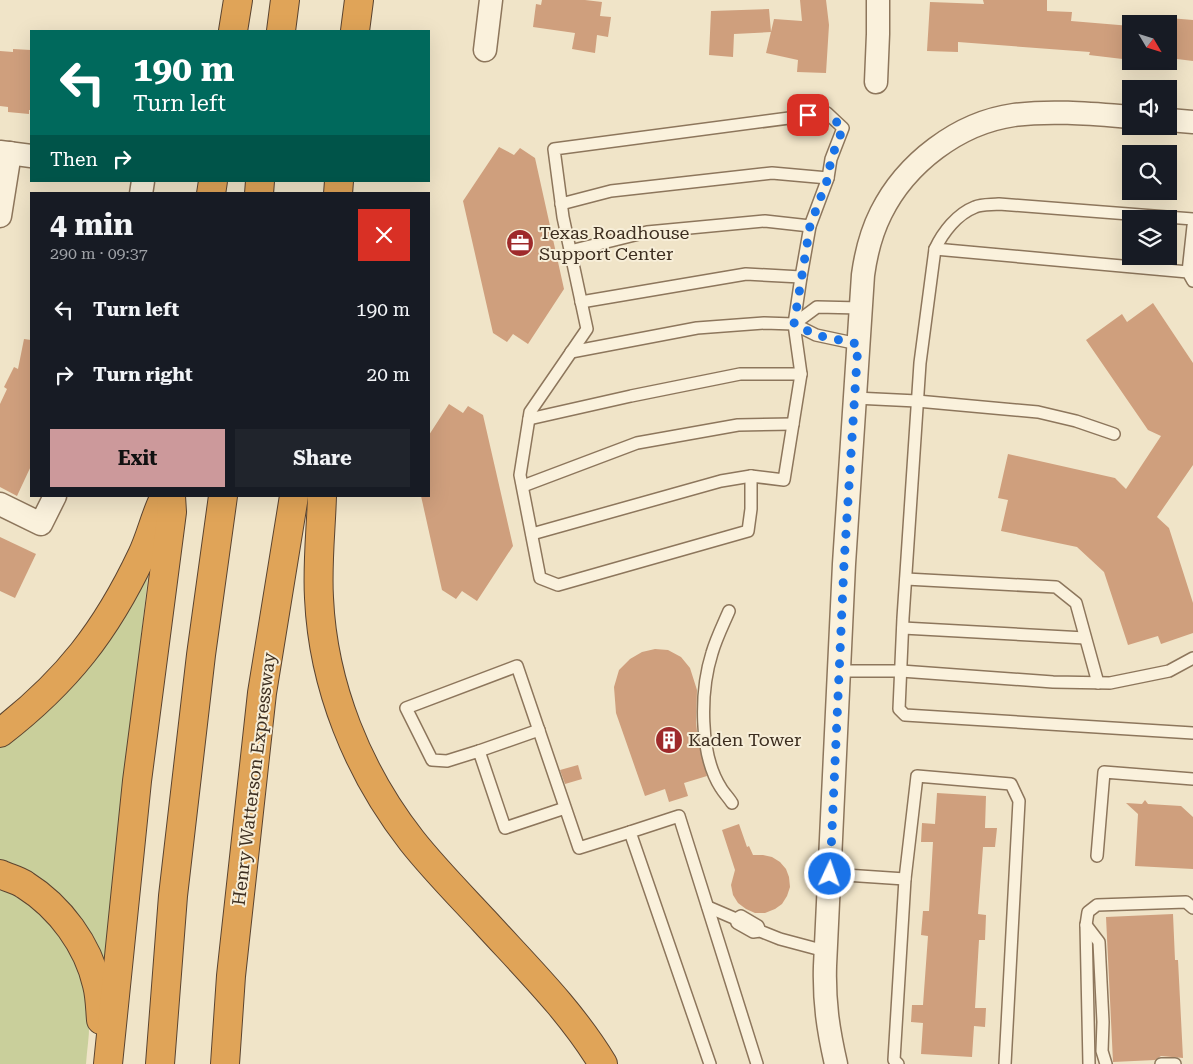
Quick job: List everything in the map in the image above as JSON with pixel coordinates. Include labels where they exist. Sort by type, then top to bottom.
[{"type":"highway","points":[[233,30],[238,0]]},
{"type":"highway","points":[[281,30],[285,0]]},
{"type":"highway","points":[[355,30],[359,0]]},
{"type":"highway","points":[[0,733],[26,713],[53,688],[95,639],[126,588],[143,553],[158,509],[164,497]]},
{"type":"highway","points":[[107,1064],[137,781],[172,512],[171,497]]},
{"type":"highway","points":[[160,1064],[173,896],[201,655],[223,497]]},
{"type":"highway","name":"Henry Watterson Expressway","points":[[225,1064],[231,976],[262,693],[294,497]]},
{"type":"highway","points":[[322,497],[319,598],[323,637],[339,706],[360,759],[374,786],[412,841],[560,1003],[588,1039],[603,1064]]},
{"type":"highway","points":[[0,874],[24,884],[50,904],[71,928],[83,948],[98,986],[107,1064]]},
{"type":"street","points":[[485,50],[491,0]]},
{"type":"street","points":[[876,82],[878,0]]},
{"type":"street","points":[[836,1064],[824,996],[844,564],[862,274],[872,232],[881,212],[893,193],[923,158],[941,145],[979,125],[1014,115],[1050,113],[1122,117]]},
{"type":"street","points":[[1177,121],[1193,122]]},
{"type":"street","points":[[0,216],[14,154]]},
{"type":"street","points":[[0,504],[41,524],[54,497]]},
{"type":"lane","points":[[532,534],[721,480],[751,476],[784,480],[801,374],[794,324],[801,277],[810,226],[828,178],[831,159],[843,128],[827,113],[554,149],[561,204],[586,329],[530,412],[520,475],[540,578],[558,585],[748,531],[751,509],[751,476]]},
{"type":"lane","points":[[561,204],[611,191],[772,173],[828,178]]},
{"type":"lane","points":[[1193,219],[999,204],[976,207],[957,219],[941,238],[935,249],[920,363],[899,710],[905,715],[1193,733]]},
{"type":"lane","points":[[570,251],[647,232],[765,221],[810,226]]},
{"type":"lane","points":[[935,249],[1191,275],[1193,226]]},
{"type":"lane","points":[[581,302],[746,274],[801,277]]},
{"type":"lane","points":[[794,324],[817,307],[861,308]]},
{"type":"lane","points":[[571,352],[696,328],[764,324],[794,324],[816,335],[858,344]]},
{"type":"lane","points":[[529,419],[740,374],[801,374]]},
{"type":"lane","points":[[855,398],[918,401],[1038,412],[1076,421],[1114,434]]},
{"type":"lane","points":[[523,486],[637,443],[738,425],[793,424]]},
{"type":"lane","points":[[906,579],[1056,587],[1076,603],[1098,683]]},
{"type":"lane","points":[[729,611],[712,653],[704,691],[704,727],[709,762],[720,787],[732,803]]},
{"type":"lane","points":[[903,628],[1086,638]]},
{"type":"lane","points":[[840,671],[901,672],[1110,683],[1133,680],[1169,671],[1193,658]]},
{"type":"lane","points":[[539,730],[447,761],[432,760],[406,708],[517,666],[539,730],[565,808],[579,848],[679,816],[757,1064]]},
{"type":"lane","points":[[479,751],[505,828],[565,808]]},
{"type":"lane","points":[[1098,856],[1104,772],[1193,779]]},
{"type":"lane","points":[[898,1064],[894,1060],[905,878],[917,776],[1011,784],[1019,801],[1005,1064]]},
{"type":"lane","points":[[630,832],[710,1064]]},
{"type":"lane","points":[[830,874],[905,878]]},
{"type":"lane","points":[[1089,1064],[1086,925],[1088,912],[1098,905],[1186,902],[1193,908]]},
{"type":"lane","points":[[708,907],[736,919],[741,916],[758,926],[760,932],[826,951]]},
{"type":"lane","points":[[1086,925],[1099,942],[1103,1022],[1102,1051],[1106,1064]]},
{"type":"lane","points":[[1161,1064],[1175,1064]]},
{"type":"green space","points":[[145,575],[148,576],[106,963],[102,962],[0,862],[0,745]]},
{"type":"green space","points":[[0,887],[36,910],[63,940],[74,957],[82,976],[87,996],[89,1035],[86,1064],[0,1064]]},
{"type":"building","points":[[542,0],[602,2],[600,16],[611,17],[608,37],[597,35],[595,53],[572,49],[575,33],[533,27],[536,4],[541,5]]},
{"type":"building","points":[[800,0],[826,0],[829,25],[826,73],[797,72],[798,60],[766,53],[774,19],[802,21]]},
{"type":"building","points":[[983,0],[1047,0],[1047,11],[1072,12],[1071,21],[1122,25],[1122,59],[1089,55],[1090,52],[958,42],[958,52],[927,51],[930,2],[984,4]]},
{"type":"building","points":[[769,9],[771,32],[734,34],[733,57],[709,55],[711,11]]},
{"type":"building","points":[[1178,19],[1193,20],[1193,61],[1178,59]]},
{"type":"building","points":[[13,49],[30,50],[29,114],[8,112],[8,107],[0,106],[0,51],[13,52]]},
{"type":"building","points":[[499,147],[514,155],[520,148],[535,158],[564,289],[528,344],[513,334],[507,342],[493,333],[463,201]]},
{"type":"building","points":[[1153,303],[1193,363],[1193,465],[1157,517],[1169,528],[1193,603],[1193,633],[1161,644],[1158,636],[1128,645],[1104,572],[1077,547],[1001,531],[1008,500],[998,498],[1008,454],[1115,478],[1126,489],[1161,436],[1148,430],[1086,340],[1122,314],[1127,322]]},
{"type":"building","points":[[24,339],[30,340],[30,468],[17,496],[0,487],[0,404],[7,389],[4,387],[14,367],[18,369]]},
{"type":"building","points":[[449,404],[463,413],[468,406],[483,415],[513,546],[477,601],[462,591],[456,599],[442,590],[421,497],[430,497],[430,433]]},
{"type":"building","points":[[0,537],[36,554],[15,598],[0,591]]},
{"type":"building","name":"Kaden Tower","points":[[655,649],[668,650],[681,657],[690,668],[697,690],[696,722],[698,741],[707,776],[684,783],[688,796],[669,802],[665,789],[645,796],[616,713],[614,687],[619,670],[630,659],[642,652]]},
{"type":"building","points":[[578,765],[582,779],[565,784],[560,770]]},
{"type":"building","points":[[937,793],[986,796],[985,828],[997,828],[995,847],[983,847],[978,914],[986,915],[985,940],[979,940],[975,1008],[986,1008],[985,1027],[974,1026],[972,1057],[921,1054],[923,1023],[911,1022],[912,1005],[923,1005],[928,936],[921,935],[923,911],[929,911],[933,842],[921,842],[922,823],[935,824]]},
{"type":"building","points":[[1145,800],[1148,804],[1181,806],[1193,817],[1193,869],[1135,866],[1138,814],[1126,803],[1142,804]]},
{"type":"building","points":[[739,824],[747,847],[749,846],[753,855],[772,857],[786,869],[789,877],[790,887],[782,904],[765,913],[755,913],[746,909],[738,903],[733,895],[731,885],[735,870],[722,830]]},
{"type":"building","points":[[1173,914],[1175,960],[1178,960],[1183,1058],[1161,1056],[1155,1060],[1113,1062],[1106,917]]},
{"type":"place","name":"Texas Roadhouse Support Center","points":[[520,243]]},
{"type":"place","name":"Kaden Tower","points":[[669,740]]},
{"type":"route","points":[[808,115],[827,113],[843,128],[831,159],[828,178],[810,226],[794,324],[816,335],[858,344],[844,564],[830,874]]}]
